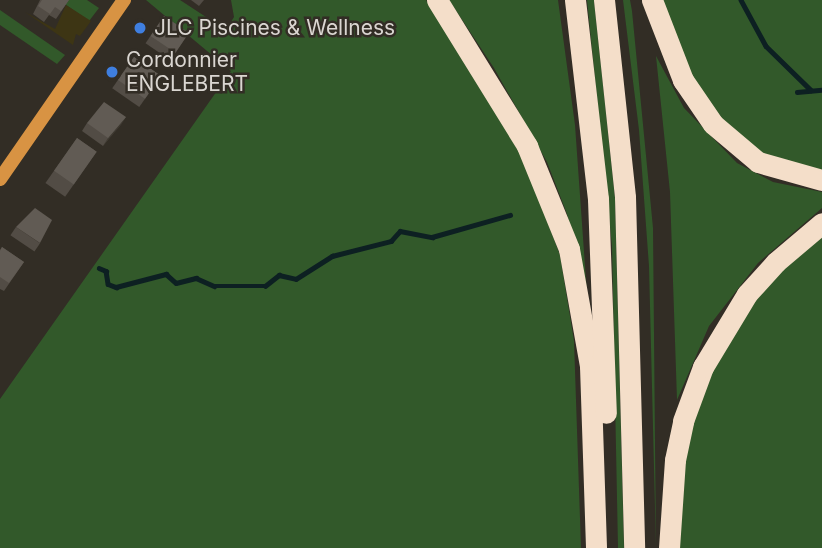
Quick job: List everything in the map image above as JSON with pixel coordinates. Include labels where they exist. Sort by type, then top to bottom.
[{"type":"highway","points":[[438,0],[527,146],[569,249],[590,366],[596,548]]},
{"type":"highway","points":[[575,0],[598,199],[607,548]]},
{"type":"highway","points":[[604,0],[625,197],[634,548]]},
{"type":"highway","points":[[652,0],[683,80],[713,124],[758,162],[822,180]]},
{"type":"highway","points":[[669,548],[675,460],[683,421],[703,367],[747,294],[776,262],[822,223]]},
{"type":"main road","points":[[0,179],[124,0]]},
{"type":"green space","points":[[59,0],[87,0],[99,8],[89,21]]},
{"type":"green space","points":[[146,0],[180,0],[226,30],[234,17],[231,0],[426,0],[521,152],[560,255],[574,341],[581,548],[0,548],[0,399],[231,71]]},
{"type":"green space","points":[[449,0],[558,0],[575,125],[587,294],[567,214],[547,162],[494,68]]},
{"type":"green space","points":[[587,0],[594,0],[615,198],[624,548],[618,548],[612,246]]},
{"type":"green space","points":[[623,0],[630,0],[632,11],[653,228],[656,548],[649,266],[639,130]]},
{"type":"green space","points":[[660,0],[822,0],[822,174],[771,161],[704,104]]},
{"type":"green space","points":[[0,10],[65,55],[57,64],[0,25]]},
{"type":"green space","points":[[656,56],[684,108],[737,163],[773,182],[822,192],[822,208],[758,263],[709,326],[677,400],[670,192]]},
{"type":"green space","points":[[822,231],[822,548],[678,548],[681,472],[699,394],[752,299]]},
{"type":"sand","points":[[66,5],[91,21],[80,36],[76,34],[73,45],[25,12],[55,29]]},
{"type":"building","points":[[42,0],[69,0],[61,11],[55,7],[50,14],[38,6]]},
{"type":"building","points":[[164,16],[189,33],[175,53],[151,36]]},
{"type":"building","points":[[134,57],[161,76],[145,99],[118,80]]},
{"type":"building","points":[[104,102],[126,117],[108,138],[87,123]]},
{"type":"building","points":[[77,138],[97,152],[74,185],[54,171]]},
{"type":"building","points":[[35,208],[52,220],[40,243],[16,227]]},
{"type":"building","points":[[2,247],[24,262],[9,283],[0,277]]},
{"type":"waterway","points":[[741,0],[766,46],[811,90]]},
{"type":"waterway","points":[[797,92],[822,90]]},
{"type":"waterway","points":[[99,268],[106,271],[108,284],[116,287],[166,274],[176,283],[196,278],[214,286],[265,286],[279,275],[296,279],[332,256],[391,241],[400,231],[432,237],[510,215]]},
{"type":"place","name":"JLC Piscines & Wellness","points":[[140,28]]},
{"type":"place","name":"Cordonnier ENGLEBERT","points":[[112,72]]}]
